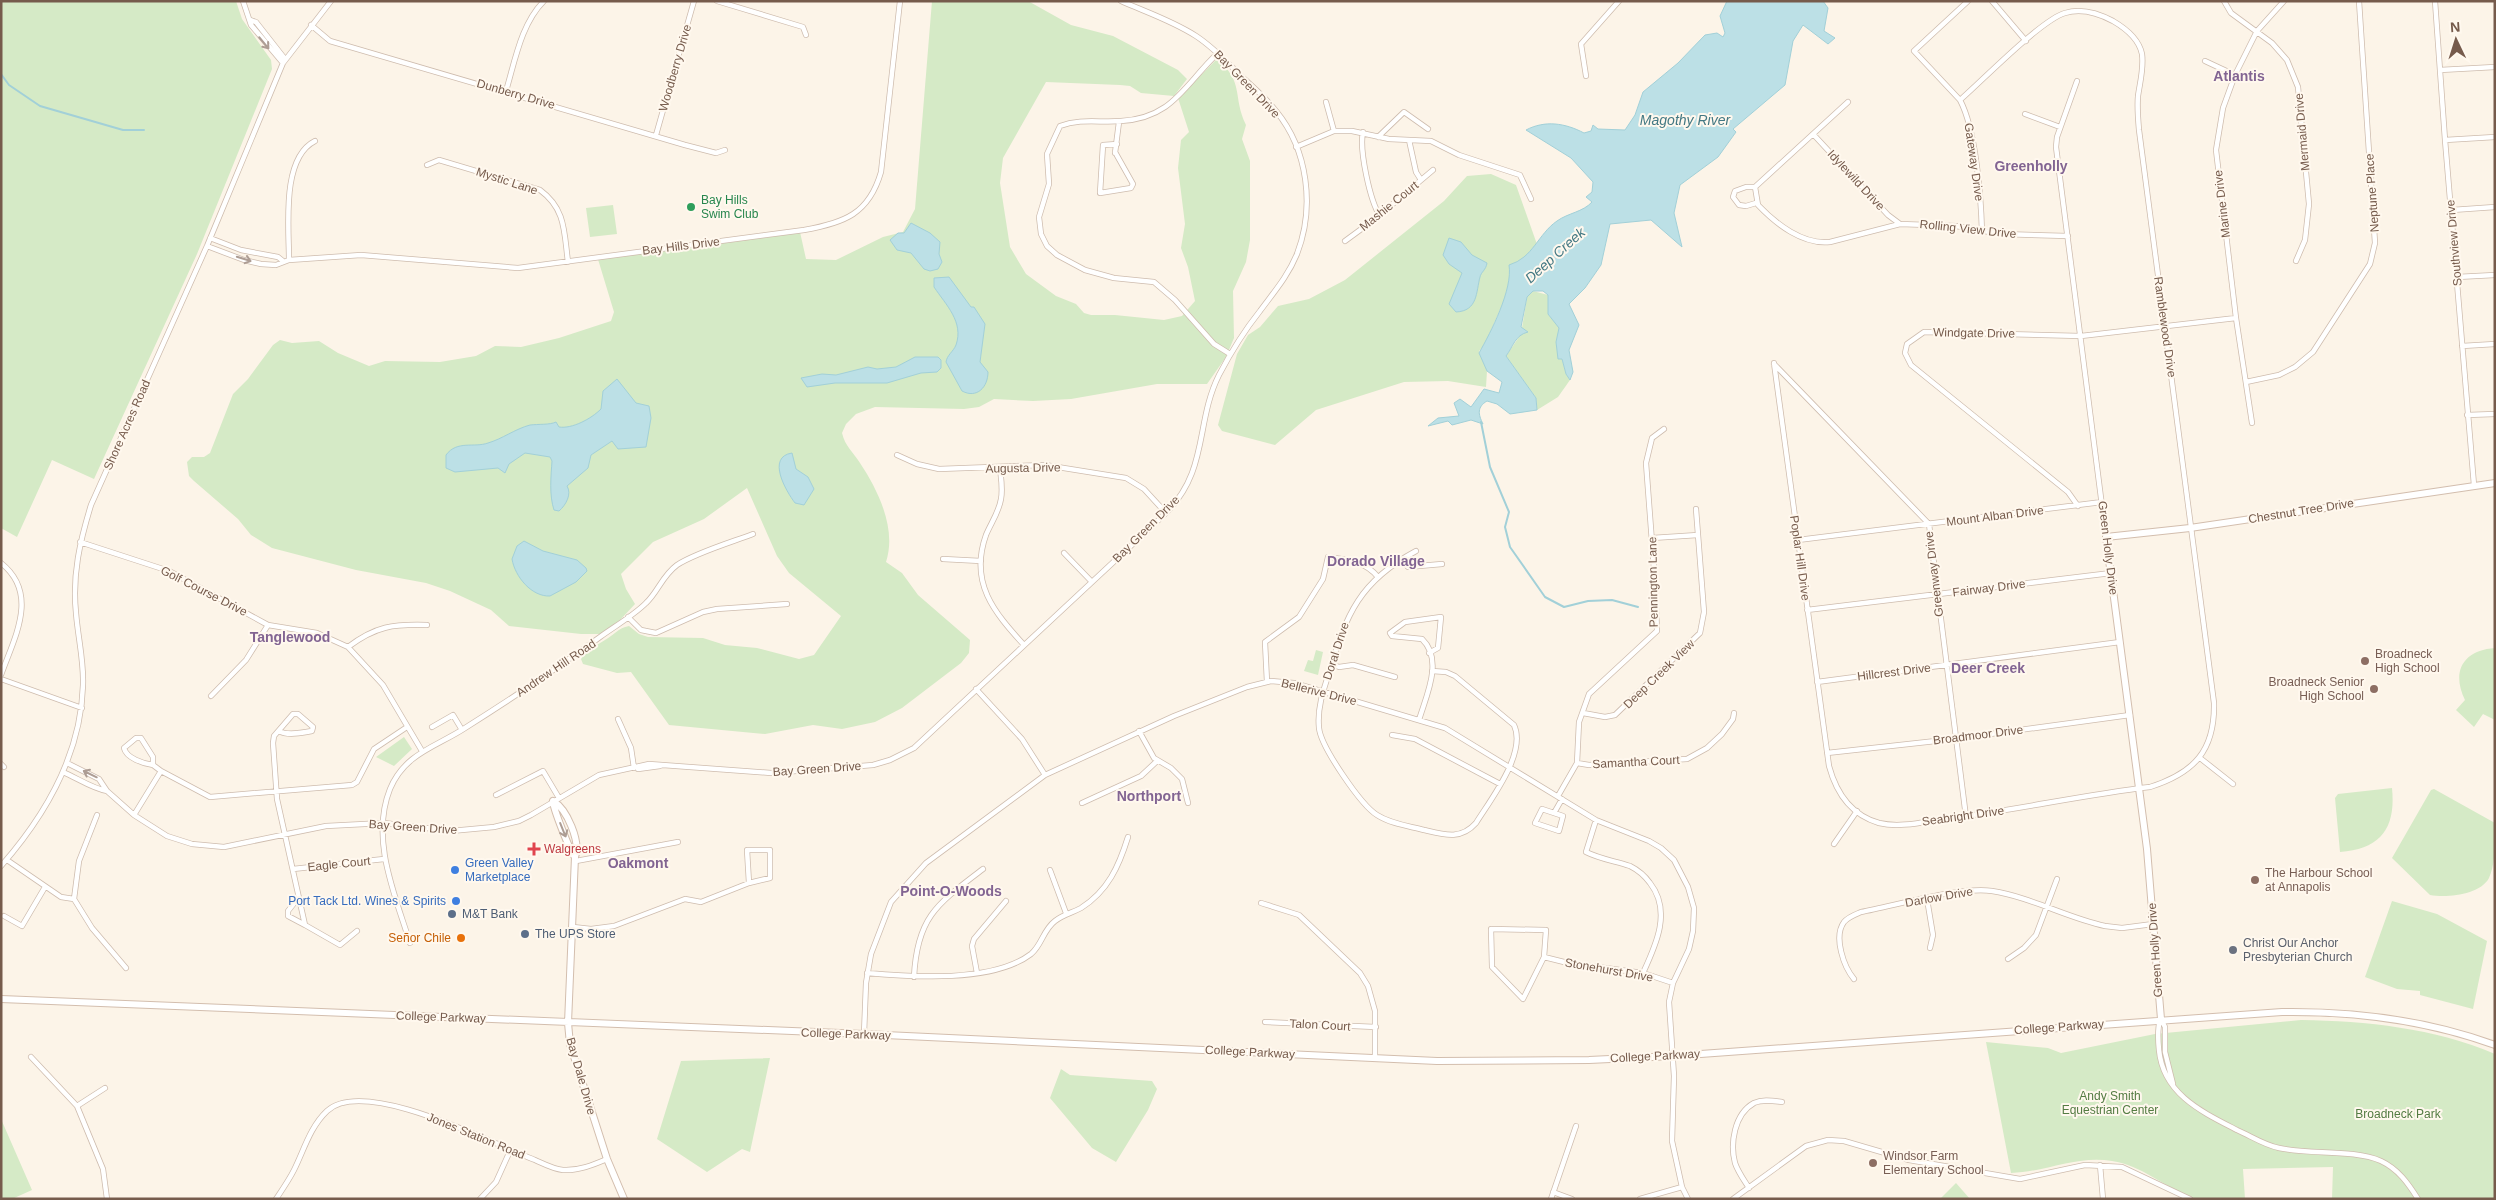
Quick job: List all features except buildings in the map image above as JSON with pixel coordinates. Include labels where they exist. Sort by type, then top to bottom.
[{"type":"main road","name":"Chestnut Tree Drive","points":[[2106,537],[2190,528],[2474,485],[2495,484]]},
{"type":"main road","name":"Green Holly Drive","points":[[2106,537],[2147,848],[2160,1019]]},
{"type":"main road","name":"Bay Dale Drive","points":[[556,799],[570,826],[578,851],[576,859],[568,1023],[570,1044],[607,1159],[624,1199]]},
{"type":"main road","name":"College Parkway","points":[[1,999],[1492,1062],[1673,1056],[2160,1019],[2282,1012],[2357,1014],[2433,1027],[2495,1045]]},
{"type":"street","points":[[243,1],[251,25],[262,41],[284,61]]},
{"type":"street","name":"Shore Acres Road","points":[[1,866],[39,816],[63,772],[82,708],[83,665],[76,614],[75,582],[80,542],[91,505],[207,246],[284,61],[331,1]]},
{"type":"street","points":[[506,91],[519,47],[531,18],[544,1]]},
{"type":"street","name":"Woodberry Drive","points":[[656,135],[694,1]]},
{"type":"street","points":[[717,1],[803,27],[806,35]]},
{"type":"street","name":"Bay Hills Drive","points":[[207,246],[244,260],[261,264],[276,265],[289,260],[366,255],[518,268],[828,226],[842,221],[862,209],[873,194],[881,172],[900,1]]},
{"type":"street","name":"Bay Green Drive","points":[[67,763],[99,778],[107,791],[134,815],[166,836],[201,845],[239,845],[285,833],[326,826],[384,824],[450,831],[471,831],[519,821],[599,775],[634,768],[651,768],[664,765],[771,773],[873,765],[890,760],[914,748],[1166,513],[1181,495],[1191,480],[1210,400],[1218,377],[1230,354],[1285,277],[1301,243],[1306,219],[1307,196],[1303,167],[1296,147],[1276,111],[1218,52],[1182,28],[1121,1]]},
{"type":"street","points":[[1586,76],[1581,44],[1619,1]]},
{"type":"street","name":"Gateway Drive","points":[[1968,1],[1914,51],[1960,100],[1970,130],[1982,232]]},
{"type":"street","points":[[1992,1],[2026,41]]},
{"type":"street","name":"Mermaid Drive","points":[[2224,1],[2231,13],[2272,43],[2287,60],[2298,88],[2308,204],[2305,240],[2296,261]]},
{"type":"street","name":"Marine Drive","points":[[2252,423],[2236,318],[2216,150],[2223,108],[2235,74],[2256,31],[2284,1]]},
{"type":"street","name":"Neptune Place","points":[[2246,382],[2279,375],[2295,367],[2313,352],[2370,264],[2375,243],[2359,1]]},
{"type":"street","name":"Southview Drive","points":[[2435,1],[2444,140],[2452,210],[2474,485]]},
{"type":"street","name":"Ramblewood Drive","points":[[1960,100],[2026,41],[2055,17],[2065,13],[2085,11],[2105,17],[2127,31],[2139,46],[2143,64],[2138,97],[2139,130],[2214,703],[2213,726],[2200,758],[2178,776],[2150,787],[2139,788]]},
{"type":"street","name":"Dunberry Drive","points":[[311,25],[330,41],[716,153],[724,150]]},
{"type":"street","points":[[1218,52],[1196,74],[1169,106],[1156,114],[1142,119],[1119,122],[1079,122],[1060,126],[1047,154],[1050,184],[1039,217],[1041,234],[1047,246],[1057,255],[1085,270],[1114,278],[1154,282],[1175,300],[1214,344],[1230,354]]},
{"type":"street","points":[[2205,61],[2235,74]]},
{"type":"street","points":[[2440,70],[2495,68]]},
{"type":"street","name":"Green Holly Drive","points":[[2077,81],[2060,128],[2056,147],[2106,537]]},
{"type":"street","points":[[1326,102],[1334,131]]},
{"type":"street","points":[[1755,187],[1756,203],[1746,206],[1739,205],[1733,197],[1738,189],[1755,187],[1848,102]]},
{"type":"street","points":[[1378,136],[1404,112],[1428,129]]},
{"type":"street","points":[[2025,114],[2060,128]]},
{"type":"street","points":[[1116,144],[1103,145],[1100,193],[1131,188],[1133,184],[1115,152],[1119,122]]},
{"type":"street","points":[[1296,147],[1334,131],[1363,132],[1378,136],[1437,143],[1459,155],[1520,175],[1531,199]]},
{"type":"street","points":[[1363,132],[1361,141],[1369,183],[1373,202],[1380,216]]},
{"type":"street","name":"Idylewild Drive","points":[[1813,134],[1888,214],[1900,224]]},
{"type":"street","points":[[2444,140],[2495,137]]},
{"type":"street","points":[[1409,140],[1416,172],[1421,180]]},
{"type":"street","points":[[289,260],[288,198],[291,179],[305,146],[315,141]]},
{"type":"street","name":"Mystic Lane","points":[[428,165],[439,160],[540,190],[553,199],[561,213],[568,262]]},
{"type":"street","name":"Mashie Court","points":[[1345,241],[1380,216],[1433,170]]},
{"type":"street","name":"Rolling View Drive","points":[[1756,203],[1762,210],[1799,237],[1818,243],[1900,224],[1956,226],[1982,232],[2068,236]]},
{"type":"street","points":[[2452,210],[2495,207]]},
{"type":"street","name":"Bay Hills Drive","points":[[210,238],[241,250],[278,258],[283,261]]},
{"type":"street","points":[[2457,277],[2495,275]]},
{"type":"street","name":"Windgate Drive","points":[[2078,506],[2068,492],[1911,365],[1905,353],[1906,344],[1924,332],[2081,336],[2236,318]]},
{"type":"street","points":[[2462,346],[2495,344]]},
{"type":"street","name":"Greenway Drive","points":[[1774,363],[1929,524],[1954,739],[1966,817]]},
{"type":"street","name":"Poplar Hill Drive","points":[[1774,363],[1827,753]]},
{"type":"street","points":[[2467,415],[2495,414]]},
{"type":"street","name":"Pennington Lane","points":[[1554,813],[1577,763],[1578,722],[1583,713],[1588,694],[1657,631],[1646,463],[1652,438],[1664,429]]},
{"type":"street","name":"Augusta Drive","points":[[897,455],[917,464],[938,469],[1058,466],[1126,478],[1144,490],[1166,513]]},
{"type":"street","points":[[1000,468],[1001,500],[986,536],[981,560],[982,581],[989,602],[1000,618],[1024,645]]},
{"type":"street","name":"Mount Alban Drive","points":[[1798,540],[2102,502]]},
{"type":"street","name":"Deep Creek View","points":[[1583,713],[1604,717],[1615,715],[1700,634],[1704,612],[1696,509]]},
{"type":"street","name":"Andrew Hill Road","points":[[410,943],[384,859],[384,824],[387,799],[394,781],[402,769],[422,750],[462,730],[563,665],[647,603],[667,573],[678,564],[754,534]]},
{"type":"street","points":[[1652,538],[1698,535]]},
{"type":"street","name":"Golf Course Drive","points":[[80,542],[170,571],[268,625],[317,633],[348,646],[382,685],[422,750]]},
{"type":"street","name":"Doral Drive","points":[[1416,551],[1401,559],[1378,577],[1348,615],[1323,691],[1318,719],[1323,743],[1341,772],[1376,815],[1398,824],[1441,835],[1457,836],[1464,834],[1476,823],[1510,767],[1517,744],[1514,725],[1455,676],[1446,672],[1432,671]]},
{"type":"street","points":[[1064,553],[1092,582]]},
{"type":"street","points":[[1267,682],[1265,642],[1299,617],[1323,579],[1328,557],[1369,566],[1378,577]]},
{"type":"street","points":[[944,559],[981,560]]},
{"type":"street","points":[[1401,559],[1408,567],[1442,564]]},
{"type":"street","points":[[1,563],[19,584],[24,602],[20,622],[1,676]]},
{"type":"street","name":"Fairway Drive","points":[[1807,610],[2111,572]]},
{"type":"street","points":[[628,617],[641,630],[656,632],[703,612],[717,609],[787,604]]},
{"type":"street","points":[[1419,720],[1432,671],[1429,653],[1422,639],[1392,636],[1390,633],[1405,622],[1441,617],[1438,648],[1429,653]]},
{"type":"street","points":[[348,646],[378,628],[402,624],[427,625]]},
{"type":"street","points":[[211,696],[246,660],[268,625]]},
{"type":"street","name":"Hillcrest Drive","points":[[1817,682],[2120,642]]},
{"type":"street","points":[[1331,664],[1339,667],[1353,665],[1395,677]]},
{"type":"street","points":[[1,679],[82,708]]},
{"type":"street","name":"Bellerive Drive","points":[[864,1034],[867,973],[871,954],[891,902],[926,863],[1044,775],[1174,716],[1267,682],[1280,681],[1323,691],[1450,731],[1596,820],[1649,841],[1661,848],[1674,860],[1688,887],[1694,908],[1693,931],[1689,949],[1673,983],[1669,1002],[1673,1056],[1672,1141],[1682,1187],[1688,1199]]},
{"type":"street","points":[[976,689],[1022,739],[1044,775]]},
{"type":"street","points":[[279,730],[284,734],[312,731],[313,728],[296,713],[279,730],[274,736],[273,743],[276,791],[305,925]]},
{"type":"street","name":"Samantha Court","points":[[1577,763],[1589,765],[1686,759],[1707,748],[1722,734],[1733,719],[1734,713]]},
{"type":"street","points":[[432,727],[452,715],[462,730]]},
{"type":"street","name":"Broadmoor Drive","points":[[1827,753],[1954,739],[2130,715]]},
{"type":"street","points":[[618,719],[631,748],[634,768]]},
{"type":"street","points":[[153,764],[144,764],[126,754],[124,748],[136,738],[141,738],[153,757],[153,764],[160,771],[210,797],[355,784],[374,749],[407,727]]},
{"type":"street","points":[[1139,731],[1150,754],[1171,768],[1182,779],[1188,803]]},
{"type":"street","points":[[1392,735],[1415,739],[1500,784]]},
{"type":"street","name":"Seabright Drive","points":[[1827,753],[1837,790],[1857,811],[1878,823],[1898,825],[1966,817],[2139,788]]},
{"type":"street","points":[[2200,758],[2233,784]]},
{"type":"street","points":[[1082,803],[1141,776],[1158,761]]},
{"type":"street","points":[[134,815],[160,771]]},
{"type":"street","points":[[496,795],[543,771],[556,799]]},
{"type":"street","name":"Bay Green Drive","points":[[63,772],[84,780],[98,790],[107,791]]},
{"type":"street","points":[[1542,809],[1554,813],[1563,816],[1560,831],[1535,823],[1542,809]]},
{"type":"street","points":[[1834,844],[1857,811]]},
{"type":"street","points":[[97,815],[79,861],[74,898],[92,928],[126,968]]},
{"type":"street","points":[[1596,820],[1586,852],[1630,867],[1642,874],[1657,894],[1660,902],[1662,914],[1658,937],[1642,973]]},
{"type":"street","points":[[867,973],[914,978],[977,972],[1001,967],[1032,953],[1048,926],[1066,913],[1073,913],[1088,903],[1106,886],[1118,866],[1128,836]]},
{"type":"street","points":[[576,859],[678,842]]},
{"type":"street","points":[[573,927],[591,929],[619,925],[685,899],[701,902],[749,883],[770,878],[770,850],[747,850],[749,883]]},
{"type":"street","name":"Eagle Court","points":[[293,869],[384,859]]},
{"type":"street","points":[[7,860],[61,897],[74,898]]},
{"type":"street","points":[[914,978],[918,942],[933,910],[947,896],[982,869]]},
{"type":"street","points":[[1050,870],[1066,913]]},
{"type":"street","points":[[2008,958],[2031,942],[2040,926],[2056,879]]},
{"type":"street","points":[[4,916],[22,926],[45,887]]},
{"type":"street","name":"Darlow Drive","points":[[1854,979],[1846,969],[1843,958],[1840,930],[1845,920],[1861,912],[1973,890],[1992,891],[2106,926],[2122,928],[2153,924]]},
{"type":"street","points":[[299,897],[288,911],[288,916],[340,945],[357,931]]},
{"type":"street","points":[[1927,899],[1933,935],[1930,948]]},
{"type":"street","points":[[977,972],[972,946],[974,939],[1006,901]]},
{"type":"street","points":[[1261,903],[1299,915],[1360,973],[1372,997],[1376,1027],[1375,1058]]},
{"type":"street","points":[[1491,929],[1546,930],[1544,957],[1523,999],[1492,967],[1491,929]]},
{"type":"street","name":"Stonehurst Drive","points":[[1544,957],[1568,963],[1642,973],[1673,983]]},
{"type":"street","points":[[2160,1019],[2165,1027],[2165,1052],[2173,1085],[2185,1100],[2198,1111],[2268,1145],[2290,1150],[2367,1157],[2382,1162],[2400,1174],[2418,1199]]},
{"type":"street","name":"Talon Court","points":[[1264,1022],[1376,1027]]},
{"type":"street","points":[[31,1057],[77,1106],[103,1169],[107,1199]]},
{"type":"street","points":[[77,1106],[105,1088]]},
{"type":"street","points":[[1749,1188],[1736,1166],[1732,1150],[1736,1125],[1743,1114],[1754,1103],[1768,1100],[1782,1102]]},
{"type":"street","name":"Jones Station Road","points":[[276,1199],[294,1171],[320,1119],[329,1109],[342,1103],[375,1101],[391,1105],[457,1126],[552,1168],[564,1170],[579,1169],[607,1159]]},
{"type":"street","points":[[1551,1199],[1576,1126]]},
{"type":"street","points":[[1733,1199],[1806,1146],[1828,1140],[1844,1141],[1909,1160],[2020,1179],[2057,1169],[2100,1165],[2122,1167],[2190,1199]]},
{"type":"street","points":[[480,1199],[496,1182],[510,1151]]},
{"type":"street","points":[[2100,1165],[2103,1199]]},
{"type":"street","points":[[1640,1199],[1682,1187]]},
{"type":"street","points":[[1553,1192],[1572,1199]]},
{"type":"green space","points":[[1,1],[236,1],[242,19],[271,60],[272,69],[197,254],[94,479],[52,460],[17,537],[1,528]]},
{"type":"green space","points":[[932,1],[1028,1],[1071,25],[1113,36],[1178,70],[1187,79],[1174,96],[1141,93],[1130,86],[1046,82],[1003,158],[1000,183],[1010,247],[1026,274],[1056,296],[1076,304],[1084,313],[1091,315],[1115,315],[1164,320],[1182,316],[1195,301],[1188,267],[1181,248],[1185,224],[1178,168],[1181,140],[1189,132],[1178,98],[1217,59],[1226,68],[1235,83],[1246,125],[1242,139],[1250,161],[1250,240],[1246,262],[1233,291],[1234,338],[1226,357],[1207,384],[1157,384],[1071,399],[1033,401],[994,399],[979,407],[964,409],[875,407],[856,414],[846,424],[842,433],[845,442],[867,474],[884,510],[889,536],[886,562],[902,573],[918,595],[970,640],[969,653],[961,663],[902,708],[875,722],[842,729],[813,725],[765,734],[669,725],[631,672],[617,673],[583,664],[581,659],[589,650],[619,630],[629,626],[639,634],[648,637],[703,638],[725,645],[757,648],[799,659],[814,655],[841,616],[789,573],[777,556],[747,488],[704,519],[653,542],[621,574],[626,589],[635,604],[607,634],[581,634],[509,626],[491,610],[450,591],[426,583],[356,570],[272,548],[251,535],[238,519],[189,476],[187,462],[192,457],[204,457],[210,453],[233,394],[248,379],[273,345],[280,340],[292,343],[319,341],[338,353],[369,366],[385,361],[440,362],[476,356],[495,346],[521,347],[559,338],[611,321],[614,312],[597,256],[669,251],[800,232],[806,259],[836,260],[883,237],[903,232],[915,209]]},
{"type":"green space","points":[[1491,174],[1516,185],[1539,250],[1503,303],[1484,346],[1479,351],[1487,371],[1486,387],[1448,381],[1404,382],[1316,410],[1275,445],[1222,431],[1218,425],[1237,354],[1248,335],[1260,327],[1278,306],[1309,299],[1345,280],[1444,201],[1467,176]]},
{"type":"green space","points":[[613,205],[617,234],[590,237],[586,208]]},
{"type":"green space","points":[[1533,291],[1548,295],[1548,314],[1560,328],[1556,342],[1559,359],[1562,359],[1566,374],[1570,380],[1558,397],[1537,410],[1536,398],[1506,356],[1521,334],[1527,297]]},
{"type":"green space","name":"Broadneck High School","points":[[2495,648],[2495,720],[2483,714],[2474,727],[2456,710],[2465,700],[2459,680],[2460,672],[2463,664],[2475,653]]},
{"type":"green space","points":[[1316,650],[1323,652],[1318,675],[1304,671],[1308,660],[1313,661]]},
{"type":"green space","points":[[404,737],[412,749],[394,766],[376,757]]},
{"type":"green space","points":[[2392,788],[2393,802],[2391,814],[2383,834],[2376,841],[2366,846],[2340,852],[2335,798],[2338,794]]},
{"type":"green space","points":[[2434,789],[2495,823],[2495,851],[2489,878],[2485,884],[2471,892],[2445,896],[2430,895],[2392,858],[2431,790]]},
{"type":"green space","points":[[2392,901],[2437,914],[2487,941],[2473,1009],[2420,995],[2420,991],[2397,989],[2365,977]]},
{"type":"green space","name":"Broadneck Park","points":[[2301,1020],[2375,1024],[2424,1032],[2472,1045],[2495,1054],[2495,1199],[2332,1199],[2333,1167],[2243,1169],[2245,1199],[2191,1198],[2133,1167],[2112,1161],[2086,1160],[2011,1173],[1986,1042],[2048,1048],[2061,1053],[2155,1034]]},
{"type":"green space","points":[[770,1058],[750,1152],[742,1149],[707,1172],[657,1139],[681,1061]]},
{"type":"green space","points":[[1061,1069],[1070,1075],[1152,1081],[1157,1089],[1148,1110],[1116,1162],[1092,1148],[1050,1098]]},
{"type":"green space","points":[[1,1119],[32,1190],[12,1199],[1,1199]]},
{"type":"green space","points":[[1956,1183],[1970,1199],[1940,1199]]},
{"type":"water","name":"Magothy River","points":[[1727,1],[1823,1],[1828,8],[1824,31],[1835,38],[1828,44],[1803,25],[1793,41],[1785,85],[1733,129],[1736,132],[1718,157],[1680,185],[1674,213],[1682,247],[1651,220],[1610,224],[1601,265],[1585,288],[1569,304],[1579,325],[1569,350],[1573,372],[1570,380],[1566,374],[1562,359],[1558,359],[1556,342],[1559,328],[1548,314],[1548,295],[1543,291],[1533,291],[1527,297],[1521,327],[1528,332],[1517,339],[1506,356],[1536,398],[1537,410],[1510,414],[1497,404],[1487,401],[1481,406],[1479,411],[1483,424],[1471,420],[1452,425],[1448,421],[1428,426],[1438,418],[1459,416],[1454,403],[1460,399],[1471,407],[1484,389],[1499,393],[1502,382],[1487,371],[1479,353],[1495,322],[1504,298],[1508,286],[1509,265],[1524,257],[1550,226],[1592,202],[1586,197],[1592,192],[1593,182],[1571,158],[1526,130],[1540,125],[1555,124],[1570,127],[1584,133],[1591,131],[1593,125],[1598,129],[1625,130],[1635,115],[1643,92],[1678,63],[1705,35],[1717,33],[1723,37],[1725,33],[1720,16]]},
{"type":"water","points":[[911,223],[930,233],[940,242],[939,254],[942,262],[938,269],[930,271],[924,269],[911,253],[897,250],[890,240],[898,233],[904,233]]},
{"type":"water","points":[[1449,238],[1461,242],[1472,255],[1487,263],[1481,275],[1475,300],[1468,308],[1456,312],[1449,304],[1462,273],[1449,264],[1443,255]]},
{"type":"water","points":[[949,277],[971,307],[974,307],[985,324],[980,362],[988,372],[984,387],[972,394],[962,391],[946,362],[956,345],[958,329],[948,307],[934,287],[934,278]]},
{"type":"water","points":[[915,357],[938,357],[941,360],[941,368],[937,372],[921,373],[887,383],[835,383],[807,387],[801,378],[822,374],[836,375],[868,367],[877,369],[896,367]]},
{"type":"water","points":[[617,379],[636,403],[649,406],[651,418],[646,447],[618,449],[612,441],[591,455],[588,468],[567,486],[569,492],[568,499],[559,511],[554,510],[551,498],[552,461],[550,457],[525,453],[509,464],[505,473],[498,468],[455,472],[446,468],[446,455],[450,450],[460,446],[488,443],[530,425],[556,422],[559,427],[564,427],[587,420],[601,409],[603,391]]},
{"type":"water","points":[[792,453],[796,469],[808,477],[814,489],[804,505],[795,503],[780,475],[780,461],[784,456]]},
{"type":"water","points":[[524,541],[543,551],[577,560],[587,571],[576,582],[550,596],[537,593],[525,585],[517,573],[512,559],[517,546]]},
{"type":"waterway","points":[[1,74],[9,85],[40,106],[123,130],[144,130]]},
{"type":"waterway","name":"Deep Creek","points":[[1481,422],[1490,467],[1509,512],[1505,527],[1510,547],[1545,597],[1564,607],[1588,601],[1612,600],[1638,607]]},
{"type":"place","name":"Bay Hills Swim Club","points":[[691,207]]},
{"type":"place","name":"Broadneck High School","points":[[2365,661]]},
{"type":"place","name":"Broadneck Senior High School","points":[[2374,689]]},
{"type":"place","name":"Walgreens","points":[[534,849]]},
{"type":"place","name":"Green Valley Marketplace","points":[[455,870]]},
{"type":"place","name":"The Harbour School at Annapolis","points":[[2255,880]]},
{"type":"place","name":"Port Tack Ltd. Wines & Spirits","points":[[456,901]]},
{"type":"place","name":"M&T Bank","points":[[452,914]]},
{"type":"place","name":"The UPS Store","points":[[525,934]]},
{"type":"place","name":"Señor Chile","points":[[461,938]]},
{"type":"place","name":"Christ Our Anchor Presbyterian Church","points":[[2233,950]]},
{"type":"place","name":"Windsor Farm Elementary School","points":[[1873,1163]]},
{"type":"district","name":"Atlantis","points":[[2239,76]]},
{"type":"district","name":"Greenholly","points":[[2031,166]]},
{"type":"district","name":"Dorado Village","points":[[1376,561]]},
{"type":"district","name":"Tanglewood","points":[[290,637]]},
{"type":"district","name":"Deer Creek","points":[[1988,668]]},
{"type":"district","name":"Northport","points":[[1149,796]]},
{"type":"district","name":"Oakmont","points":[[638,863]]},
{"type":"district","name":"Point-O-Woods","points":[[951,891]]},
{"type":"park label","name":"Andy Smith Equestrian Center","points":[[2110,1103]]}]
